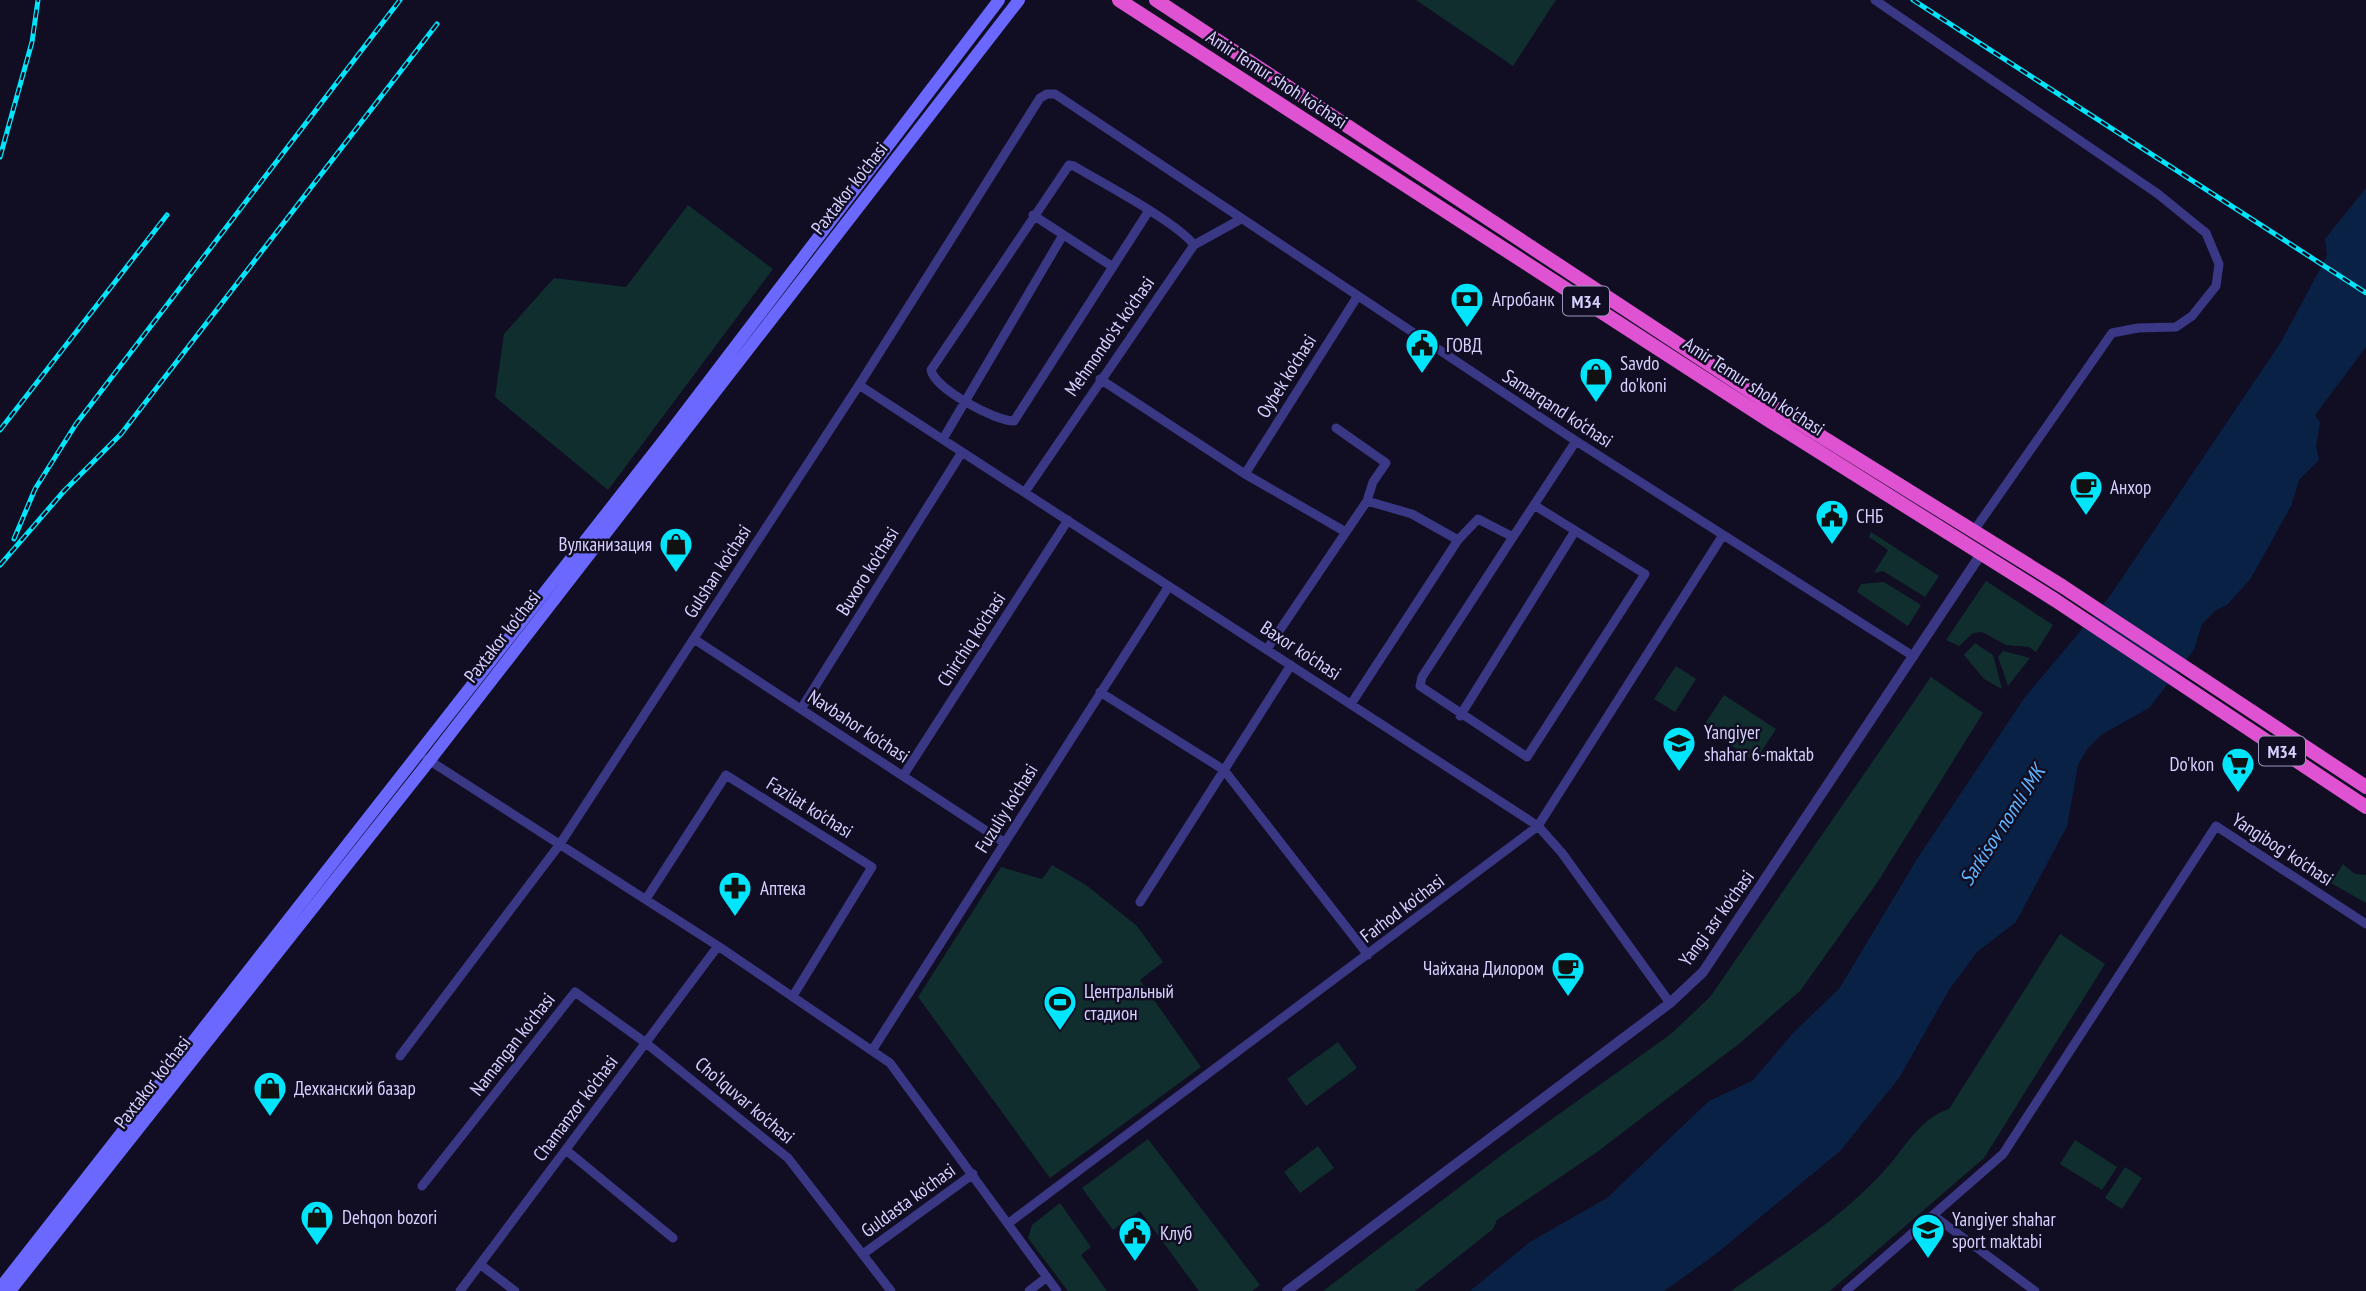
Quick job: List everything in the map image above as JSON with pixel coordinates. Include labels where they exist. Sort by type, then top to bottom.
[{"type":"highway","name":"Amir Temur shoh ko'chasi","points":[[1119,0],[1981,554],[2058,593],[2206,681],[2366,787]]},
{"type":"highway","name":"Amir Temur shoh ko'chasi","points":[[1156,0],[1355,128],[1777,409],[1973,532],[2198,695],[2366,807]]},
{"type":"highway","points":[[1345,146],[1355,128]]},
{"type":"main road","name":"Paxtakor ko'chasi","points":[[0,1288],[425,757],[999,0]]},
{"type":"main road","name":"Paxtakor ko'chasi","points":[[10,1291],[1018,0]]},
{"type":"street","points":[[1875,0],[2158,194],[2206,233],[2219,264],[2216,286],[2192,316],[2176,327],[2138,328],[2112,333],[1973,532]]},
{"type":"street","name":"Samarqand ko‘chasi","points":[[1047,93],[1055,94],[1576,441],[1913,656]]},
{"type":"street","name":"Gulshan ko'chasi","points":[[400,1056],[560,844],[859,385],[1040,98],[1047,93]]},
{"type":"street","points":[[1149,212],[1014,421],[966,402],[934,380],[931,370],[1069,165],[1149,212],[1188,236],[1195,245]]},
{"type":"street","points":[[1033,215],[1113,267]]},
{"type":"street","name":"Mehmondo'st ko'chasi","points":[[1024,492],[1195,245],[1241,219]]},
{"type":"street","points":[[943,439],[1063,235]]},
{"type":"street","name":"Oybek ko'chasi","points":[[1245,474],[1357,297]]},
{"type":"street","points":[[1100,379],[1245,474],[1344,531]]},
{"type":"street","name":"Baxor ko'chasi","points":[[859,385],[1538,826],[1562,853],[1670,1003]]},
{"type":"street","points":[[1267,649],[1344,531],[1367,501],[1373,482],[1386,463],[1336,428]]},
{"type":"street","points":[[1534,505],[1646,574],[1527,757],[1461,716],[1420,686],[1422,677],[1513,537],[1534,505],[1576,441]]},
{"type":"street","name":"Buxoro ko'chasi","points":[[801,709],[962,452]]},
{"type":"street","points":[[1367,501],[1412,514],[1458,540]]},
{"type":"street","points":[[1351,704],[1458,540],[1478,519],[1513,537]]},
{"type":"street","name":"Chirchiq ko'chasi","points":[[903,776],[1068,520]]},
{"type":"street","points":[[1461,716],[1575,531]]},
{"type":"street","name":"Farhod ko'chasi","points":[[1009,1223],[1538,826],[1723,535]]},
{"type":"street","name":"Yangi asr ko'chasi","points":[[1287,1291],[1670,1003],[1703,972],[1981,554]]},
{"type":"street","name":"Fuzuliy ko'chasi","points":[[873,1049],[1169,586]]},
{"type":"street","name":"Navbahor ko'chasi","points":[[694,639],[1005,843]]},
{"type":"street","points":[[1140,902],[1291,665]]},
{"type":"street","points":[[1100,692],[1224,770],[1368,955]]},
{"type":"street","points":[[425,757],[718,946],[890,1063],[1057,1291]]},
{"type":"street","name":"Fazilat ko'chasi","points":[[646,899],[726,775],[872,867],[793,996]]},
{"type":"street","name":"Yangibog‘ ko'chasi","points":[[1934,1216],[2003,1154],[2216,826],[2366,924]]},
{"type":"street","name":"Chamanzor ko'chasi","points":[[460,1291],[718,946]]},
{"type":"street","name":"Namangan ko'chasi","points":[[422,1186],[575,992],[646,1043]]},
{"type":"street","name":"Cho‘lquvar ko'chasi","points":[[646,1043],[788,1158],[891,1291]]},
{"type":"street","points":[[566,1150],[673,1238]]},
{"type":"street","name":"Guldasta ko'chasi","points":[[863,1254],[973,1174]]},
{"type":"street","points":[[1846,1291],[1934,1216],[2035,1291]]},
{"type":"street","points":[[481,1265],[515,1291]]},
{"type":"street","points":[[1029,1291],[1047,1277]]},
{"type":"green space","points":[[1416,0],[1556,0],[1513,66]]},
{"type":"green space","points":[[688,205],[773,269],[608,490],[495,397],[504,334],[554,278],[626,287]]},
{"type":"green space","points":[[1871,532],[1939,576],[1925,597],[1883,571],[1874,573],[1888,550],[1869,537]]},
{"type":"green space","points":[[1986,581],[2053,625],[2036,652],[2029,647],[2006,645],[1982,632],[1973,633],[1959,646],[1946,640]]},
{"type":"green space","points":[[1884,582],[1921,605],[1908,626],[1857,592],[1861,584]]},
{"type":"green space","points":[[1975,643],[1993,655],[2002,689],[1984,679],[1964,655]]},
{"type":"green space","points":[[2003,651],[2030,658],[2008,686],[1998,657]]},
{"type":"green space","points":[[1676,666],[1696,679],[1675,712],[1654,699]]},
{"type":"green space","points":[[1931,677],[1983,713],[1877,883],[1800,991],[1740,1043],[1597,1152],[1497,1220],[1493,1229],[1415,1291],[1323,1291],[1503,1154],[1671,1034],[1710,997]]},
{"type":"green space","points":[[1724,695],[1776,729],[1755,761],[1703,727]]},
{"type":"green space","points":[[2343,864],[2355,874],[2366,875],[2366,903],[2331,883]]},
{"type":"green space","name":"Центральный стадион","points":[[1052,865],[1086,885],[1137,926],[1163,962],[1140,980],[1201,1067],[1050,1178],[918,997],[1001,867],[1042,879]]},
{"type":"green space","points":[[2060,934],[2105,964],[1984,1158],[1830,1291],[1731,1291],[1836,1216],[1874,1182],[1924,1124],[1949,1109]]},
{"type":"green space","points":[[1338,1042],[1357,1068],[1306,1106],[1287,1079]]},
{"type":"green space","points":[[1148,1139],[1260,1285],[1252,1291],[1199,1291],[1140,1211],[1113,1230],[1082,1188]]},
{"type":"green space","points":[[2075,1140],[2117,1167],[2102,1190],[2060,1164]]},
{"type":"green space","points":[[1318,1146],[1334,1168],[1300,1193],[1284,1172]]},
{"type":"green space","points":[[2125,1167],[2142,1178],[2122,1209],[2105,1198]]},
{"type":"green space","points":[[1060,1203],[1091,1247],[1081,1255],[1107,1291],[1068,1291],[1028,1238],[1032,1225]]},
{"type":"water","name":"Sarkisov nomli JMK","points":[[2366,188],[2366,347],[2315,415],[2320,422],[2316,446],[2319,460],[2299,480],[2291,506],[2251,578],[2227,605],[2216,610],[2202,624],[2194,650],[2149,708],[2101,735],[2087,749],[2078,765],[2067,826],[2016,922],[1977,952],[1949,990],[1899,1078],[1841,1150],[1716,1254],[1664,1291],[1470,1291],[1530,1242],[1607,1198],[1709,1101],[1752,1081],[1795,1031],[1839,989],[1917,859],[2025,697],[2110,596],[2281,342],[2327,256],[2325,239]]},
{"type":"railway","points":[[0,157],[32,42],[38,0]]},
{"type":"railway","points":[[14,539],[35,489],[76,424],[400,0]]},
{"type":"railway","points":[[1913,0],[2366,293]]},
{"type":"railway","points":[[0,565],[64,491],[121,434],[437,24]]},
{"type":"railway","points":[[0,430],[167,215]]},
{"type":"place","name":"Агробанк","points":[[1467,329]]},
{"type":"place","name":"ГОВД","points":[[1422,375]]},
{"type":"place","name":"Savdo do'koni","points":[[1596,404]]},
{"type":"place","name":"Анхор","points":[[2086,517]]},
{"type":"place","name":"СНБ","points":[[1832,546]]},
{"type":"place","name":"Вулканизация","points":[[676,574]]},
{"type":"place","name":"Yangiyer shahar 6-maktab","points":[[1679,773]]},
{"type":"place","name":"Do'kon","points":[[2238,794]]},
{"type":"place","name":"Аптека","points":[[735,918]]},
{"type":"place","name":"Чайхана Дилором","points":[[1568,998]]},
{"type":"place","name":"Центральный стадион","points":[[1060,1032]]},
{"type":"place","name":"Дехканский базар","points":[[270,1118]]},
{"type":"place","name":"Dehqon bozori","points":[[317,1247]]},
{"type":"place","name":"Yangiyer shahar sport maktabi","points":[[1928,1260]]},
{"type":"place","name":"Клуб","points":[[1135,1263]]}]
